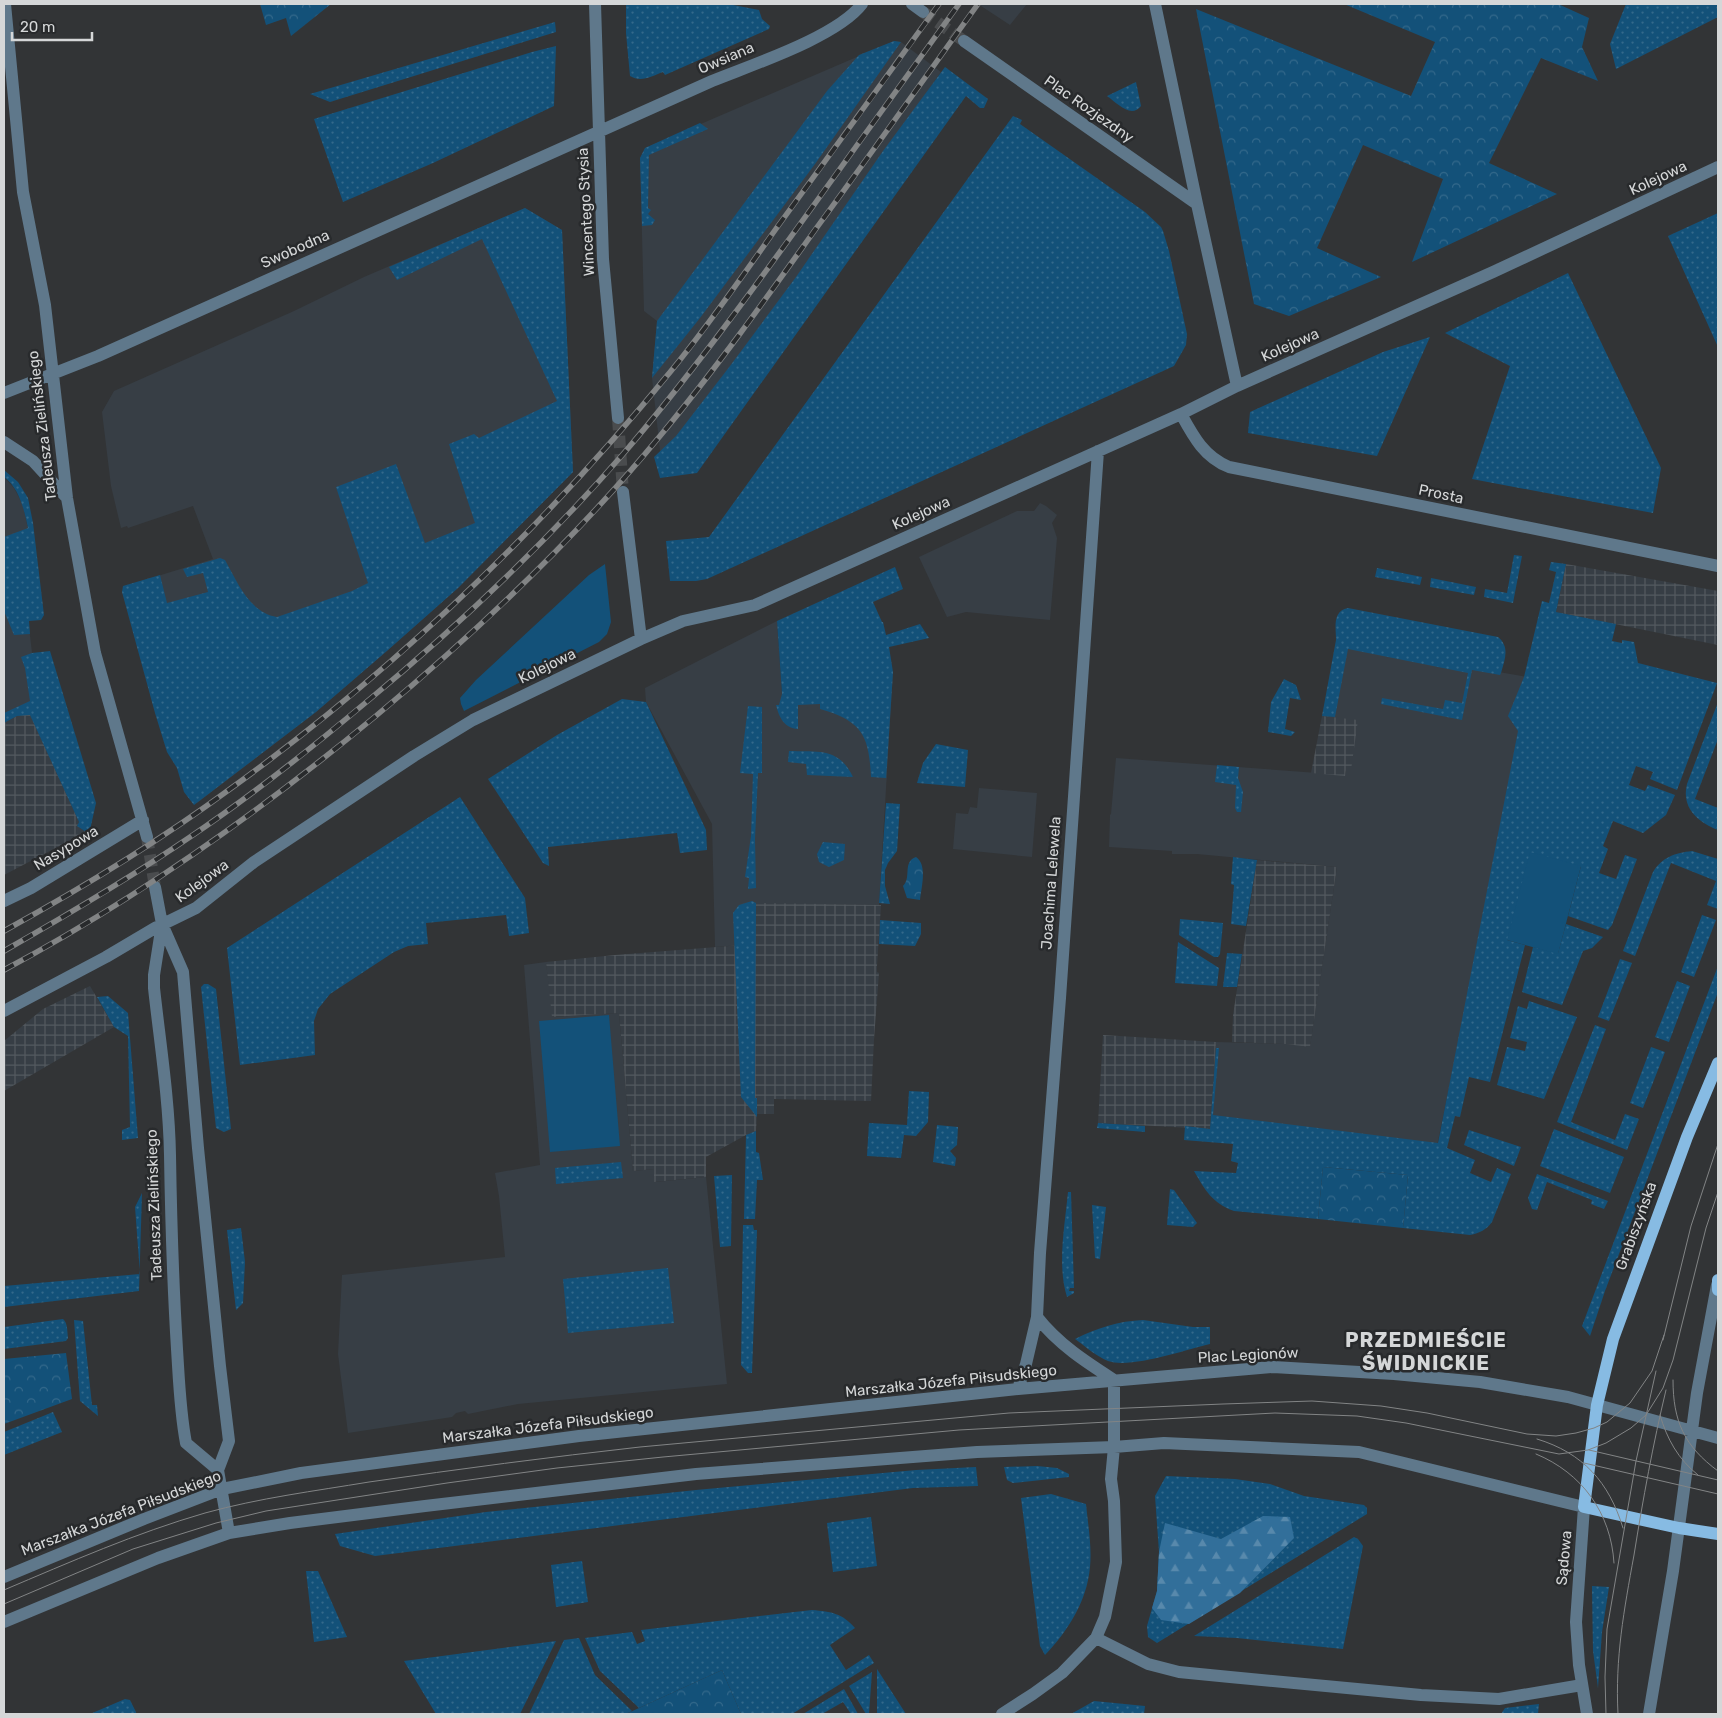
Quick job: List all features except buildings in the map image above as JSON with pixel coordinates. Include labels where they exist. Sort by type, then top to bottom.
[{"type":"main road","name":"Grabiszyńska","points":[[1597,1405],[1625,1304],[1687,1137],[1718,1063]]},
{"type":"main road","name":"Sądowa","points":[[1584,1507],[1597,1405]]},
{"type":"main road","points":[[1584,1507],[1679,1528],[1718,1534]]},
{"type":"street","name":"Tadeusza Zielińskiego","points":[[5,4],[23,192],[45,306],[67,498],[95,653],[144,820],[147,837]]},
{"type":"street","name":"Wincentego Stysia","points":[[595,4],[603,259],[618,418]]},
{"type":"street","name":"Owsiana","points":[[598,133],[712,81],[805,42],[833,28],[855,12],[862,4]]},
{"type":"street","points":[[912,4],[923,12]]},
{"type":"street","points":[[1155,4],[1238,386]]},
{"type":"street","name":"Plac Rozjezdny","points":[[964,40],[1197,204]]},
{"type":"street","name":"Swobodna","points":[[4,393],[98,356],[598,133]]},
{"type":"street","name":"Kolejowa","points":[[4,1011],[106,957],[162,924],[196,908],[254,862],[414,756],[473,720],[641,639],[683,621],[755,605],[1181,414],[1238,386],[1493,272],[1718,167]]},
{"type":"street","name":"Prosta","points":[[1181,414],[1201,447],[1220,463],[1229,467],[1718,566]]},
{"type":"street","points":[[4,442],[34,461],[67,498]]},
{"type":"street","name":"Joachima Lelewela","points":[[1018,1390],[1026,1364],[1036,1317],[1098,451]]},
{"type":"street","points":[[623,492],[641,639]]},
{"type":"street","name":"Nasypowa","points":[[4,901],[31,888],[144,820]]},
{"type":"street","name":"Tadeusza Zielińskiego","points":[[155,888],[162,924],[183,972],[198,1148],[229,1441],[218,1470],[186,1443],[181,1412],[173,1298],[170,1153],[154,988],[154,975],[162,924]]},
{"type":"street","points":[[1649,1714],[1679,1528],[1699,1380],[1718,1285]]},
{"type":"street","points":[[1002,1714],[1053,1680],[1096,1638],[1105,1617],[1116,1562],[1114,1501],[1111,1479],[1114,1447],[1114,1380],[1056,1339],[1036,1317]]},
{"type":"street","name":"Plac Legionów","points":[[1114,1380],[1284,1367],[1480,1382],[1546,1393],[1597,1405]]},
{"type":"street","name":"Marszałka Józefa Piłsudskiego","points":[[4,1577],[144,1518],[222,1489],[301,1473],[579,1436],[1114,1380]]},
{"type":"street","points":[[1597,1405],[1718,1438]]},
{"type":"street","points":[[4,1622],[158,1558],[229,1534],[290,1523],[696,1474],[977,1452],[1114,1447],[1164,1443],[1359,1452],[1584,1507]]},
{"type":"street","points":[[218,1470],[229,1534]]},
{"type":"street","name":"Sądowa","points":[[1584,1507],[1576,1622],[1582,1685],[1587,1714]]},
{"type":"street","points":[[1096,1638],[1148,1664],[1179,1672],[1268,1681],[1421,1695],[1499,1699],[1582,1685]]},
{"type":"shaded area","points":[[978,4],[1027,4],[1010,25]]},
{"type":"shaded area","points":[[894,41],[901,42],[941,72],[665,467],[660,450],[652,378],[657,321],[644,311],[640,158],[645,148]]},
{"type":"shaded area","points":[[525,208],[562,230],[573,472],[458,588],[388,650],[316,712],[197,803],[135,583],[213,559],[193,506],[128,528],[127,526],[121,528],[111,486],[102,412],[114,391],[294,311],[364,277]]},
{"type":"shaded area","points":[[4,477],[14,488],[23,505],[28,529],[18,532],[39,713],[17,716],[4,723]]},
{"type":"shaded area","points":[[1040,503],[1057,515],[1052,523],[1057,538],[1050,620],[966,612],[947,617],[919,557],[1017,511],[1034,511]]},
{"type":"shaded area","points":[[1566,564],[1718,591],[1718,645],[1556,612]]},
{"type":"shaded area","points":[[777,621],[782,694],[893,672],[879,905],[783,904],[756,944],[715,947],[712,824],[646,702],[645,688]]},
{"type":"shaded area","points":[[1339,644],[1533,678],[1437,1146],[1210,1129],[1216,1042],[1310,1046],[1337,867],[1197,854],[1172,854],[1172,851],[1109,847],[1110,815],[1116,758],[1345,775],[1346,770],[1351,770],[1323,716]]},
{"type":"shaded area","points":[[30,714],[79,822],[77,826],[86,832],[4,875],[4,723],[17,716]]},
{"type":"shaded area","points":[[1322,716],[1358,720],[1351,770],[1346,770],[1345,776],[1311,773]]},
{"type":"shaded area","points":[[979,788],[1037,793],[1032,857],[953,849],[956,813],[968,814],[970,807],[977,808]]},
{"type":"shaded area","points":[[1257,860],[1337,867],[1310,1047],[1232,1042],[1233,1015]]},
{"type":"shaded area","points":[[756,903],[881,905],[871,1101],[774,1099],[774,1114],[757,1114],[756,1131],[706,1157],[706,1177],[654,1182],[654,1169],[633,1171],[619,1013],[552,1017],[546,962],[755,944]]},
{"type":"shaded area","points":[[546,962],[553,1017],[619,1013],[633,1171],[654,1169],[655,1182],[706,1177],[727,1384],[518,1404],[468,1414],[465,1411],[456,1413],[452,1417],[348,1433],[338,1354],[342,1275],[505,1257],[495,1173],[540,1165],[524,965]]},
{"type":"shaded area","points":[[90,986],[114,1027],[4,1091],[4,1041],[43,1009]]},
{"type":"shaded area","points":[[1103,1035],[1216,1042],[1210,1129],[1098,1123]]},
{"type":"green space","points":[[260,4],[331,4],[291,36],[286,18],[266,25]]},
{"type":"green space","points":[[626,4],[728,4],[759,10],[762,19],[770,26],[769,29],[665,75],[663,72],[638,79],[630,76],[626,33]]},
{"type":"green space","points":[[1344,4],[1558,4],[1589,18],[1582,47],[1598,81],[1541,58],[1489,163],[1557,194],[1412,262],[1443,179],[1363,145],[1317,248],[1381,277],[1289,316],[1254,304],[1196,9],[1411,96],[1435,42]]},
{"type":"green space","points":[[1626,4],[1718,4],[1718,17],[1616,69],[1610,44]]},
{"type":"green space","points":[[555,22],[556,32],[330,102],[310,94]]},
{"type":"green space","points":[[894,41],[901,42],[815,164],[700,318],[652,378],[657,321],[827,91],[859,55]]},
{"type":"green space","points":[[556,46],[554,106],[433,163],[343,202],[314,119]]},
{"type":"green space","points":[[945,67],[988,99],[984,108],[980,108],[966,96],[697,473],[660,478],[654,457],[676,436],[730,366],[796,277],[883,151]]},
{"type":"green space","points":[[1136,82],[1141,106],[1137,110],[1128,110],[1107,96]]},
{"type":"green space","points":[[1013,116],[1022,120],[1020,124],[1145,212],[1161,227],[1169,251],[1187,334],[1186,345],[1174,366],[707,579],[670,581],[666,541],[709,537]]},
{"type":"green space","points":[[700,123],[708,129],[649,155],[648,208],[651,210],[648,214],[655,220],[652,225],[642,226],[640,158],[645,148]]},
{"type":"green space","points":[[525,208],[562,230],[573,472],[458,588],[388,650],[316,712],[194,805],[184,792],[177,768],[167,752],[122,592],[123,586],[160,575],[167,603],[208,592],[203,573],[187,577],[183,569],[220,558],[225,560],[245,595],[252,603],[267,614],[277,617],[352,591],[368,583],[336,487],[396,464],[425,543],[475,523],[449,444],[474,434],[479,438],[557,401],[482,239],[397,280],[389,267]]},
{"type":"green space","points":[[1718,213],[1718,347],[1668,236]]},
{"type":"green space","points":[[1568,273],[1661,468],[1653,513],[1472,479],[1510,366],[1445,333]]},
{"type":"green space","points":[[1430,337],[1377,456],[1248,433],[1250,412],[1383,352]]},
{"type":"green space","points":[[4,470],[18,482],[28,498],[33,523],[44,615],[41,620],[29,621],[30,634],[14,635],[4,611],[4,537],[28,528],[18,494],[4,477]]},
{"type":"green space","points":[[1514,555],[1522,556],[1513,603],[1484,597],[1485,589],[1507,593]]},
{"type":"green space","points":[[1551,562],[1566,564],[1556,612],[1616,624],[1612,641],[1622,643],[1622,640],[1634,642],[1638,663],[1717,683],[1677,790],[1650,779],[1653,772],[1636,766],[1629,785],[1645,791],[1648,785],[1675,795],[1666,815],[1643,833],[1613,821],[1603,846],[1608,849],[1599,873],[1616,879],[1625,855],[1637,859],[1612,925],[1608,930],[1568,916],[1581,866],[1507,940],[1525,945],[1490,1082],[1469,1077],[1460,1117],[1455,1116],[1447,1148],[1475,1160],[1470,1173],[1491,1182],[1497,1168],[1511,1174],[1492,1222],[1482,1231],[1470,1235],[1403,1228],[1408,1175],[1323,1167],[1318,1219],[1234,1211],[1226,1208],[1210,1195],[1194,1171],[1236,1173],[1238,1163],[1231,1161],[1233,1144],[1184,1140],[1185,1126],[1210,1129],[1216,1048],[1219,1048],[1213,1115],[1438,1143],[1518,731],[1508,716],[1524,677],[1542,601],[1549,603],[1556,572],[1549,570]]},
{"type":"green space","points":[[605,564],[611,622],[607,634],[599,642],[464,711],[460,698],[476,680],[589,575]]},
{"type":"green space","points":[[895,567],[903,589],[873,602],[883,622],[886,635],[920,624],[929,638],[889,647],[893,672],[886,780],[886,778],[871,777],[868,750],[861,732],[845,719],[820,709],[820,704],[798,705],[798,729],[789,727],[783,721],[776,705],[779,705],[782,694],[777,621]]},
{"type":"green space","points":[[1377,568],[1422,577],[1420,585],[1375,577]]},
{"type":"green space","points":[[1431,578],[1476,587],[1474,595],[1430,587]]},
{"type":"green space","points":[[1348,608],[1498,637],[1505,649],[1501,673],[1500,675],[1472,670],[1462,720],[1381,704],[1382,698],[1443,709],[1445,700],[1462,703],[1468,673],[1348,649],[1335,717],[1322,716],[1336,640],[1337,616]]},
{"type":"green space","points":[[50,651],[96,803],[90,830],[86,832],[77,826],[79,822],[30,715],[17,716],[4,723],[4,713],[30,701],[25,668],[21,657],[32,653]]},
{"type":"green space","points":[[1284,679],[1296,685],[1301,700],[1290,698],[1285,729],[1295,732],[1291,736],[1268,732],[1271,702]]},
{"type":"green space","points":[[622,699],[646,702],[706,830],[707,850],[680,853],[677,833],[548,847],[549,866],[543,863],[488,779],[557,735]]},
{"type":"green space","points":[[1718,702],[1718,739],[1695,799],[1718,808],[1718,830],[1704,823],[1693,813],[1686,800],[1686,793],[1687,784]]},
{"type":"green space","points":[[748,706],[762,707],[762,773],[758,773],[755,839],[756,888],[748,889],[749,878],[745,877],[751,836],[753,774],[740,773]]},
{"type":"green space","points":[[936,744],[968,750],[965,787],[917,783],[923,763]]},
{"type":"green space","points":[[789,751],[818,752],[834,756],[841,760],[853,777],[807,775],[806,764],[788,762]]},
{"type":"green space","points":[[1217,765],[1239,767],[1238,778],[1243,792],[1241,812],[1237,812],[1235,808],[1236,785],[1215,782]]},
{"type":"green space","points":[[460,797],[525,898],[529,933],[509,936],[506,915],[426,923],[428,944],[408,946],[394,952],[330,994],[318,1009],[314,1021],[315,1055],[240,1065],[227,948]]},
{"type":"green space","points":[[886,803],[900,804],[897,851],[885,870],[885,886],[890,904],[879,903]]},
{"type":"green space","points":[[823,842],[845,844],[844,860],[829,867],[819,862],[817,854]]},
{"type":"green space","points":[[1692,851],[1718,859],[1718,909],[1707,905],[1716,881],[1671,863],[1635,956],[1623,951],[1653,872],[1665,859]]},
{"type":"green space","points":[[1530,852],[1581,866],[1558,954],[1507,940]]},
{"type":"green space","points":[[916,857],[922,865],[923,871],[920,900],[907,898],[903,886],[907,878],[909,862]]},
{"type":"green space","points":[[1233,857],[1257,860],[1246,926],[1231,924],[1234,885],[1231,884]]},
{"type":"green space","points":[[752,901],[756,903],[755,1098],[757,1098],[757,1117],[741,1097],[733,913],[739,905]]},
{"type":"green space","points":[[1702,915],[1716,920],[1694,977],[1681,972]]},
{"type":"green space","points":[[1180,919],[1223,923],[1220,954],[1218,957],[1214,957],[1179,935]]},
{"type":"green space","points":[[880,920],[921,923],[921,934],[915,946],[879,944]]},
{"type":"green space","points":[[1566,924],[1603,937],[1592,948],[1583,951],[1562,1005],[1522,992],[1533,947],[1558,953]]},
{"type":"green space","points":[[1178,942],[1219,968],[1217,986],[1175,983]]},
{"type":"green space","points":[[1227,953],[1242,954],[1237,987],[1223,987]]},
{"type":"green space","points":[[1620,959],[1632,963],[1609,1021],[1598,1017]]},
{"type":"green space","points":[[1718,966],[1718,992],[1605,1291],[1590,1336],[1582,1326]]},
{"type":"green space","points":[[1677,981],[1690,986],[1669,1042],[1655,1037]]},
{"type":"green space","points":[[204,984],[208,984],[216,989],[231,1129],[224,1132],[216,1128],[201,987]]},
{"type":"green space","points":[[108,996],[128,1013],[138,1138],[122,1140],[122,1130],[130,1127],[128,1036],[114,1027],[97,997]]},
{"type":"green space","points":[[1529,1001],[1577,1017],[1544,1099],[1497,1085],[1507,1047],[1525,1051],[1527,1042],[1510,1038],[1518,1006],[1527,1009]]},
{"type":"green space","points":[[609,1015],[620,1146],[550,1152],[539,1021]]},
{"type":"green space","points":[[1595,1025],[1606,1029],[1571,1122],[1615,1140],[1625,1114],[1639,1119],[1627,1150],[1557,1122]]},
{"type":"green space","points":[[1651,1047],[1665,1052],[1643,1108],[1630,1103]]},
{"type":"green space","points":[[909,1091],[929,1092],[928,1122],[916,1136],[904,1135],[901,1158],[867,1156],[869,1123],[907,1125]]},
{"type":"green space","points":[[1098,1123],[1145,1126],[1145,1132],[1097,1128]]},
{"type":"green space","points":[[937,1125],[958,1127],[957,1145],[950,1151],[956,1158],[955,1166],[933,1162]]},
{"type":"green space","points":[[1554,1129],[1624,1157],[1610,1193],[1540,1166]]},
{"type":"green space","points":[[1469,1130],[1521,1147],[1514,1166],[1464,1145]]},
{"type":"green space","points":[[756,1131],[756,1152],[759,1153],[763,1180],[757,1180],[755,1219],[744,1219],[746,1135]]},
{"type":"green space","points":[[621,1162],[623,1178],[556,1184],[555,1168]]},
{"type":"green space","points":[[1323,1167],[1408,1175],[1403,1228],[1318,1219]]},
{"type":"green space","points":[[1537,1174],[1608,1201],[1604,1209],[1591,1204],[1592,1200],[1547,1182],[1537,1210],[1532,1209],[1528,1198]]},
{"type":"green space","points":[[732,1175],[731,1246],[720,1247],[714,1176]]},
{"type":"green space","points":[[1170,1189],[1174,1190],[1197,1223],[1193,1227],[1167,1225]]},
{"type":"green space","points":[[1068,1192],[1071,1192],[1074,1288],[1070,1288],[1069,1291],[1074,1291],[1074,1293],[1067,1297],[1062,1259]]},
{"type":"green space","points":[[142,1193],[140,1269],[135,1207]]},
{"type":"green space","points":[[1092,1205],[1106,1207],[1100,1259],[1095,1258]]},
{"type":"green space","points":[[743,1225],[753,1225],[754,1230],[757,1230],[752,1373],[748,1373],[741,1365]]},
{"type":"green space","points":[[241,1228],[245,1262],[243,1303],[236,1310],[227,1230]]},
{"type":"green space","points":[[668,1268],[674,1323],[568,1333],[563,1279]]},
{"type":"green space","points":[[140,1274],[139,1291],[4,1307],[4,1286]]},
{"type":"green space","points":[[63,1319],[67,1328],[68,1338],[66,1341],[4,1349],[4,1327]]},
{"type":"green space","points":[[74,1320],[83,1321],[92,1405],[97,1405],[98,1416],[80,1401]]},
{"type":"green space","points":[[1143,1320],[1193,1327],[1210,1327],[1210,1344],[1143,1361],[1118,1363],[1099,1357],[1075,1339],[1108,1326]]},
{"type":"green space","points":[[66,1353],[72,1399],[4,1424],[4,1359]]},
{"type":"green space","points":[[53,1412],[62,1432],[4,1455],[4,1432]]},
{"type":"green space","points":[[1037,1466],[1057,1468],[1069,1474],[1069,1477],[1013,1483],[1007,1480],[1004,1467]]},
{"type":"green space","points":[[976,1467],[978,1486],[913,1488],[375,1556],[340,1546],[335,1534],[486,1512],[696,1490],[916,1470]]},
{"type":"green space","points":[[1166,1476],[1235,1479],[1270,1484],[1304,1496],[1364,1505],[1367,1508],[1367,1514],[1157,1643],[1148,1637],[1147,1626],[1157,1591],[1159,1552],[1155,1496]]},
{"type":"green space","points":[[1051,1494],[1086,1504],[1090,1535],[1090,1567],[1085,1592],[1075,1615],[1069,1626],[1045,1655],[1040,1646],[1021,1498]]},
{"type":"green space","points":[[1263,1516],[1290,1517],[1294,1538],[1240,1593],[1189,1624],[1161,1620],[1152,1608],[1157,1591],[1159,1552],[1165,1523],[1221,1539]]},
{"type":"green space","points":[[871,1517],[877,1566],[833,1572],[827,1523]]},
{"type":"green space","points":[[1354,1537],[1363,1546],[1343,1649],[1237,1638],[1194,1636]]},
{"type":"green space","points":[[582,1561],[588,1602],[556,1607],[551,1565]]},
{"type":"green space","points":[[306,1571],[318,1571],[347,1637],[314,1642]]},
{"type":"green space","points":[[1592,1586],[1609,1587],[1602,1632],[1598,1688],[1593,1651]]},
{"type":"green space","points":[[812,1610],[841,1616],[855,1628],[830,1645],[846,1670],[869,1655],[874,1663],[792,1714],[741,1714],[722,1670],[639,1708],[600,1671],[585,1638],[632,1632],[637,1644],[645,1641],[641,1630]]},
{"type":"green space","points":[[579,1638],[595,1675],[632,1711],[626,1714],[529,1714],[564,1640]]},
{"type":"green space","points":[[556,1641],[520,1714],[436,1714],[404,1661]]},
{"type":"green space","points":[[877,1669],[906,1714],[877,1714]]},
{"type":"green space","points":[[722,1670],[741,1714],[626,1714],[639,1708]]},
{"type":"green space","points":[[872,1672],[869,1714],[866,1714],[849,1686]]},
{"type":"green space","points":[[844,1689],[858,1714],[851,1714],[843,1702],[822,1714],[803,1714]]},
{"type":"green space","points":[[125,1699],[130,1700],[136,1714],[90,1714]]},
{"type":"green space","points":[[1094,1701],[1145,1706],[1144,1714],[1071,1714]]},
{"type":"green space","points":[[1539,1704],[1538,1714],[1501,1714],[1505,1708]]},
{"type":"tunnel","points":[[923,12],[964,41]]},
{"type":"tunnel","points":[[618,418],[623,492]]},
{"type":"tunnel","points":[[147,837],[155,887]]},
{"type":"tram line","points":[[1663,1340],[1691,1226],[1718,1144]]},
{"type":"tram line","points":[[4,1604],[133,1549],[216,1523],[266,1511],[557,1468],[663,1457],[959,1430],[1275,1413],[1357,1416],[1406,1423],[1559,1454],[1588,1450],[1606,1443],[1631,1428],[1646,1415],[1663,1388],[1673,1360],[1706,1228],[1718,1192]]},
{"type":"tram line","points":[[4,1590],[103,1548],[179,1521],[246,1503],[403,1477],[640,1447],[1009,1413],[1312,1401],[1381,1406],[1427,1413],[1527,1434],[1556,1436],[1576,1433],[1607,1422],[1630,1403],[1652,1371],[1664,1335]]},
{"type":"tram line","points":[[1606,1714],[1607,1629],[1636,1461],[1656,1371]]},
{"type":"tram line","points":[[1673,1380],[1675,1408],[1683,1431],[1697,1452],[1718,1471]]},
{"type":"tram line","points":[[1618,1714],[1619,1654],[1624,1615],[1648,1472],[1666,1390]]},
{"type":"tram line","points":[[1660,1415],[1674,1448],[1698,1475]]},
{"type":"tram line","points":[[1537,1439],[1568,1452],[1592,1472],[1602,1483],[1610,1497],[1623,1528]]},
{"type":"tram line","points":[[1589,1450],[1718,1480]]},
{"type":"tram line","points":[[1536,1454],[1567,1472],[1591,1497],[1607,1528],[1612,1545],[1614,1563]]},
{"type":"tram line","points":[[1584,1463],[1718,1494]]},
{"type":"railway","points":[[4,931],[91,881],[203,809],[350,696],[464,595],[571,486],[685,354],[939,4]]},
{"type":"railway","points":[[4,951],[144,867],[257,789],[322,739],[399,675],[532,552],[624,453],[694,367],[959,4]]},
{"type":"railway","points":[[4,970],[102,914],[197,852],[243,819],[377,715],[452,650],[525,582],[595,511],[660,436],[700,386],[758,309],[978,4]]},
{"type":"district","name":"PRZEDMIEŚCIE ŚWIDNICKIE","points":[[1426,1352]]}]
